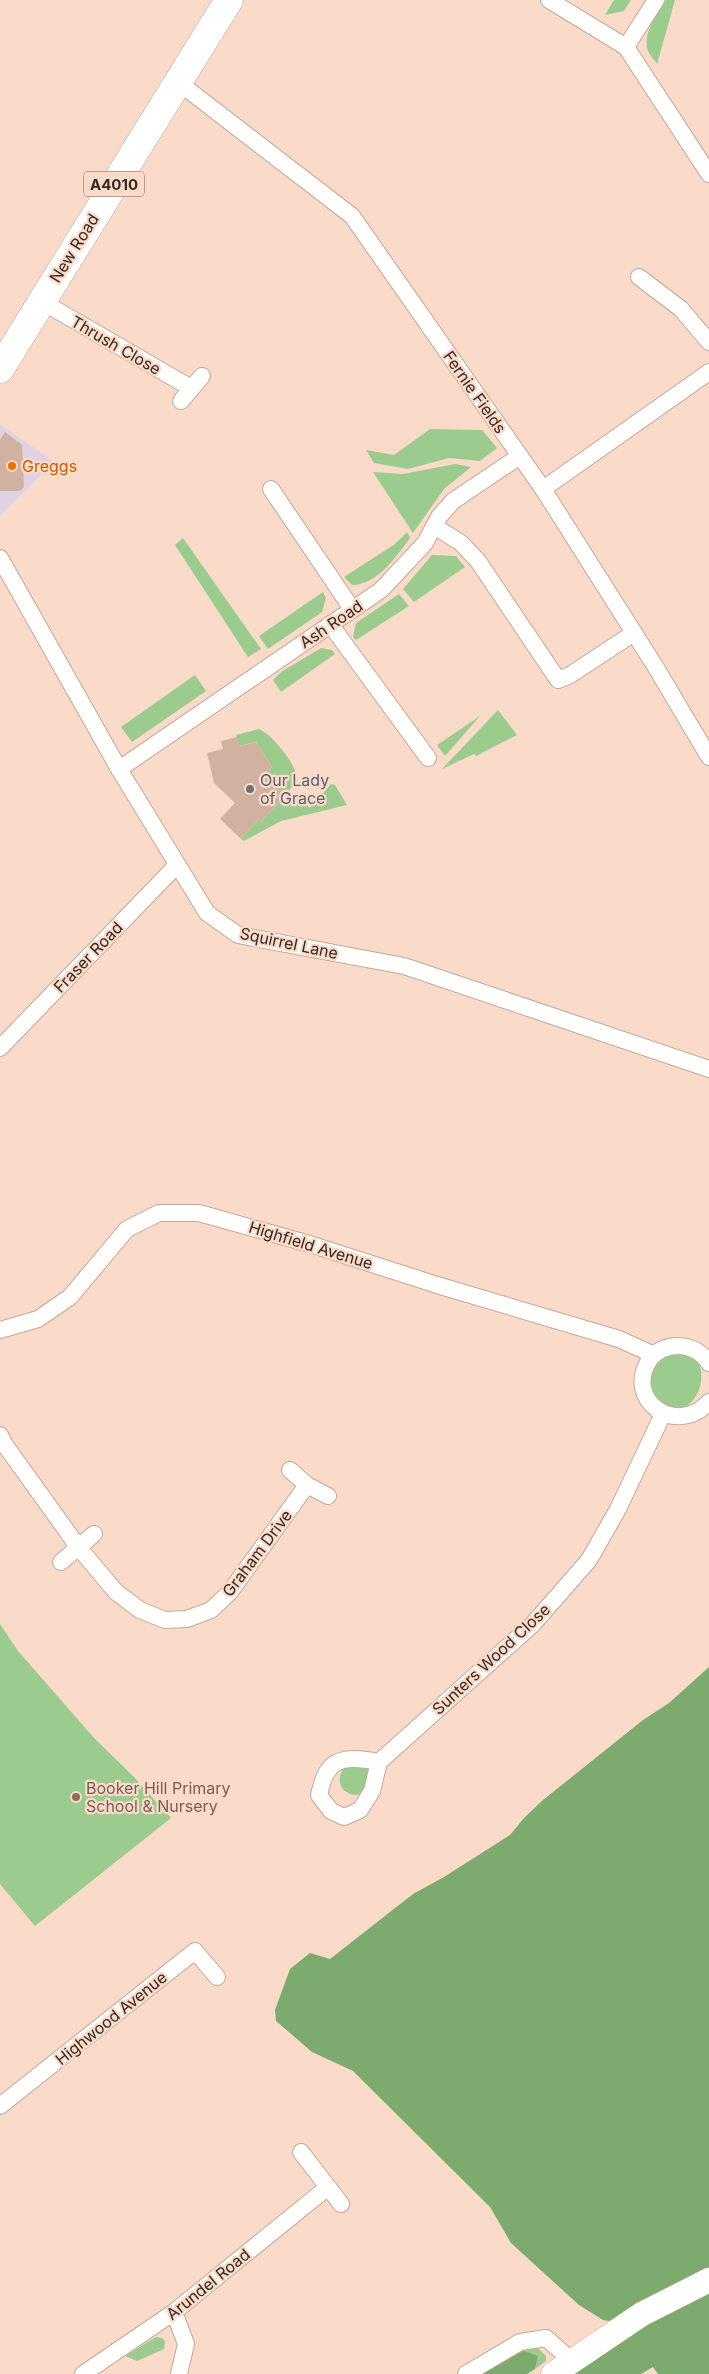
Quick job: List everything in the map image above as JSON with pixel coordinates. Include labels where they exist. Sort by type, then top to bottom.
[{"type":"highway","name":"New Road","points":[[0,369],[230,0]]},
{"type":"street","points":[[549,0],[626,47],[709,174]]},
{"type":"street","points":[[626,47],[656,0]]},
{"type":"street","name":"Fernie Fields","points":[[178,82],[352,216],[543,489],[709,757]]},
{"type":"street","points":[[639,277],[681,309],[709,342]]},
{"type":"street","name":"Thrush Close","points":[[41,301],[186,394],[202,376]]},
{"type":"street","points":[[543,489],[709,372]]},
{"type":"street","name":"Ash Road","points":[[119,769],[381,590],[425,543],[439,517],[453,501],[520,456]]},
{"type":"street","points":[[271,489],[352,609]]},
{"type":"street","points":[[434,526],[461,543],[478,561],[558,680],[570,676],[634,634]]},
{"type":"street","name":"Squirrel Lane","points":[[0,558],[119,769],[176,866],[207,913],[238,935],[404,966],[709,1068]]},
{"type":"street","points":[[330,624],[428,758]]},
{"type":"street","name":"Fraser Road","points":[[0,1048],[176,866]]},
{"type":"street","name":"Highfield Avenue","points":[[0,1330],[38,1319],[70,1297],[127,1229],[159,1213],[200,1213],[313,1245],[436,1285],[619,1339],[654,1355]]},
{"type":"street","points":[[709,1363],[702,1354],[687,1346],[669,1346],[654,1355],[646,1366],[642,1379],[644,1393],[652,1405],[662,1414],[675,1418],[689,1416],[701,1410],[709,1402]]},
{"type":"street","name":"Sunters Wood Close","points":[[379,1762],[533,1624],[589,1560],[618,1509],[662,1414]]},
{"type":"street","name":"Graham Drive","points":[[0,1435],[5,1445],[79,1548],[116,1592],[140,1610],[165,1620],[187,1618],[211,1610],[230,1592],[307,1485]]},
{"type":"street","points":[[290,1470],[307,1485],[328,1496]]},
{"type":"street","points":[[61,1562],[94,1534]]},
{"type":"street","name":"Highwood Avenue","points":[[0,2106],[195,1951],[217,1977]]},
{"type":"street","points":[[301,2152],[341,2204]]},
{"type":"street","name":"Arundel Road","points":[[84,2374],[174,2312],[328,2187]]},
{"type":"street","points":[[553,2374],[642,2314],[709,2280]]},
{"type":"street","points":[[174,2312],[186,2344],[179,2374]]},
{"type":"street","points":[[466,2374],[520,2342],[546,2338],[573,2362]]},
{"type":"shaded area","points":[[0,424],[54,462],[0,516]]},
{"type":"green space","points":[[614,0],[631,0],[624,11],[605,15]]},
{"type":"green space","points":[[666,0],[675,0],[657,64],[648,51],[647,37],[651,24]]},
{"type":"green space","points":[[430,429],[482,430],[497,448],[480,461],[449,458],[408,469],[374,463],[366,450],[394,455]]},
{"type":"green space","points":[[455,464],[471,467],[444,489],[413,533],[373,472],[403,474]]},
{"type":"green space","points":[[407,532],[410,538],[378,575],[361,584],[352,585],[344,577],[395,544]]},
{"type":"green space","points":[[183,538],[261,649],[248,657],[175,545]]},
{"type":"green space","points":[[432,555],[456,556],[465,567],[414,602],[403,589]]},
{"type":"green space","points":[[323,592],[326,598],[322,612],[268,649],[259,636]]},
{"type":"green space","points":[[399,594],[409,606],[356,640],[353,637],[356,623]]},
{"type":"green space","points":[[321,648],[332,650],[335,654],[281,692],[273,680],[281,672]]},
{"type":"green space","points":[[195,675],[206,691],[132,742],[121,727]]},
{"type":"green space","points":[[498,710],[517,735],[476,756],[474,754],[442,769]]},
{"type":"green space","points":[[480,716],[445,756],[437,745]]},
{"type":"green space","points":[[259,729],[271,737],[284,752],[294,769],[297,782],[289,790],[310,808],[331,784],[335,785],[347,805],[281,821],[244,841],[241,839],[259,819],[262,821],[286,795],[269,780],[266,782],[262,778],[272,767],[256,742],[239,746],[236,735]]},
{"type":"green space","points":[[682,1351],[698,1362],[701,1370],[700,1388],[690,1403],[675,1409],[666,1407],[651,1394],[651,1374],[654,1363],[657,1360]]},
{"type":"green space","name":"Booker Hill Primary School & Nursery","points":[[0,1624],[18,1651],[94,1738],[133,1776],[171,1818],[35,1926],[0,1884]]},
{"type":"green space","points":[[709,1667],[709,2273],[628,2317],[609,2321],[603,2320],[579,2305],[511,2243],[490,2207],[353,2071],[312,2052],[276,2021],[275,2010],[290,1969],[310,1953],[330,1959],[413,1894],[444,1877],[510,1835],[543,1800],[643,1720],[669,1703]]},
{"type":"green space","points":[[347,1765],[367,1768],[371,1777],[361,1794],[354,1795],[349,1793],[341,1786],[340,1776]]},
{"type":"green space","points":[[709,2289],[709,2374],[658,2374],[653,2367],[641,2374],[567,2374],[670,2307]]},
{"type":"green space","points":[[156,2337],[162,2338],[165,2341],[164,2349],[137,2361],[125,2356]]},
{"type":"green space","points":[[536,2346],[546,2356],[546,2361],[535,2369],[538,2356],[472,2373],[516,2347]]},
{"type":"green space","points":[[524,2351],[538,2356],[535,2369],[527,2374],[470,2374]]},
{"type":"building","name":"Greggs","points":[[5,432],[22,445],[24,487],[20,491],[0,491],[0,440]]},
{"type":"building","name":"Our Lady of Grace","points":[[237,737],[239,746],[256,742],[272,767],[262,778],[266,782],[268,779],[286,795],[262,821],[259,819],[241,839],[220,819],[235,803],[214,783],[207,753],[223,749],[221,741]]},
{"type":"place","name":"Greggs","points":[[12,466]]},
{"type":"place","name":"Our Lady of Grace","points":[[250,789]]},
{"type":"place","name":"Booker Hill Primary School & Nursery","points":[[76,1797]]}]
